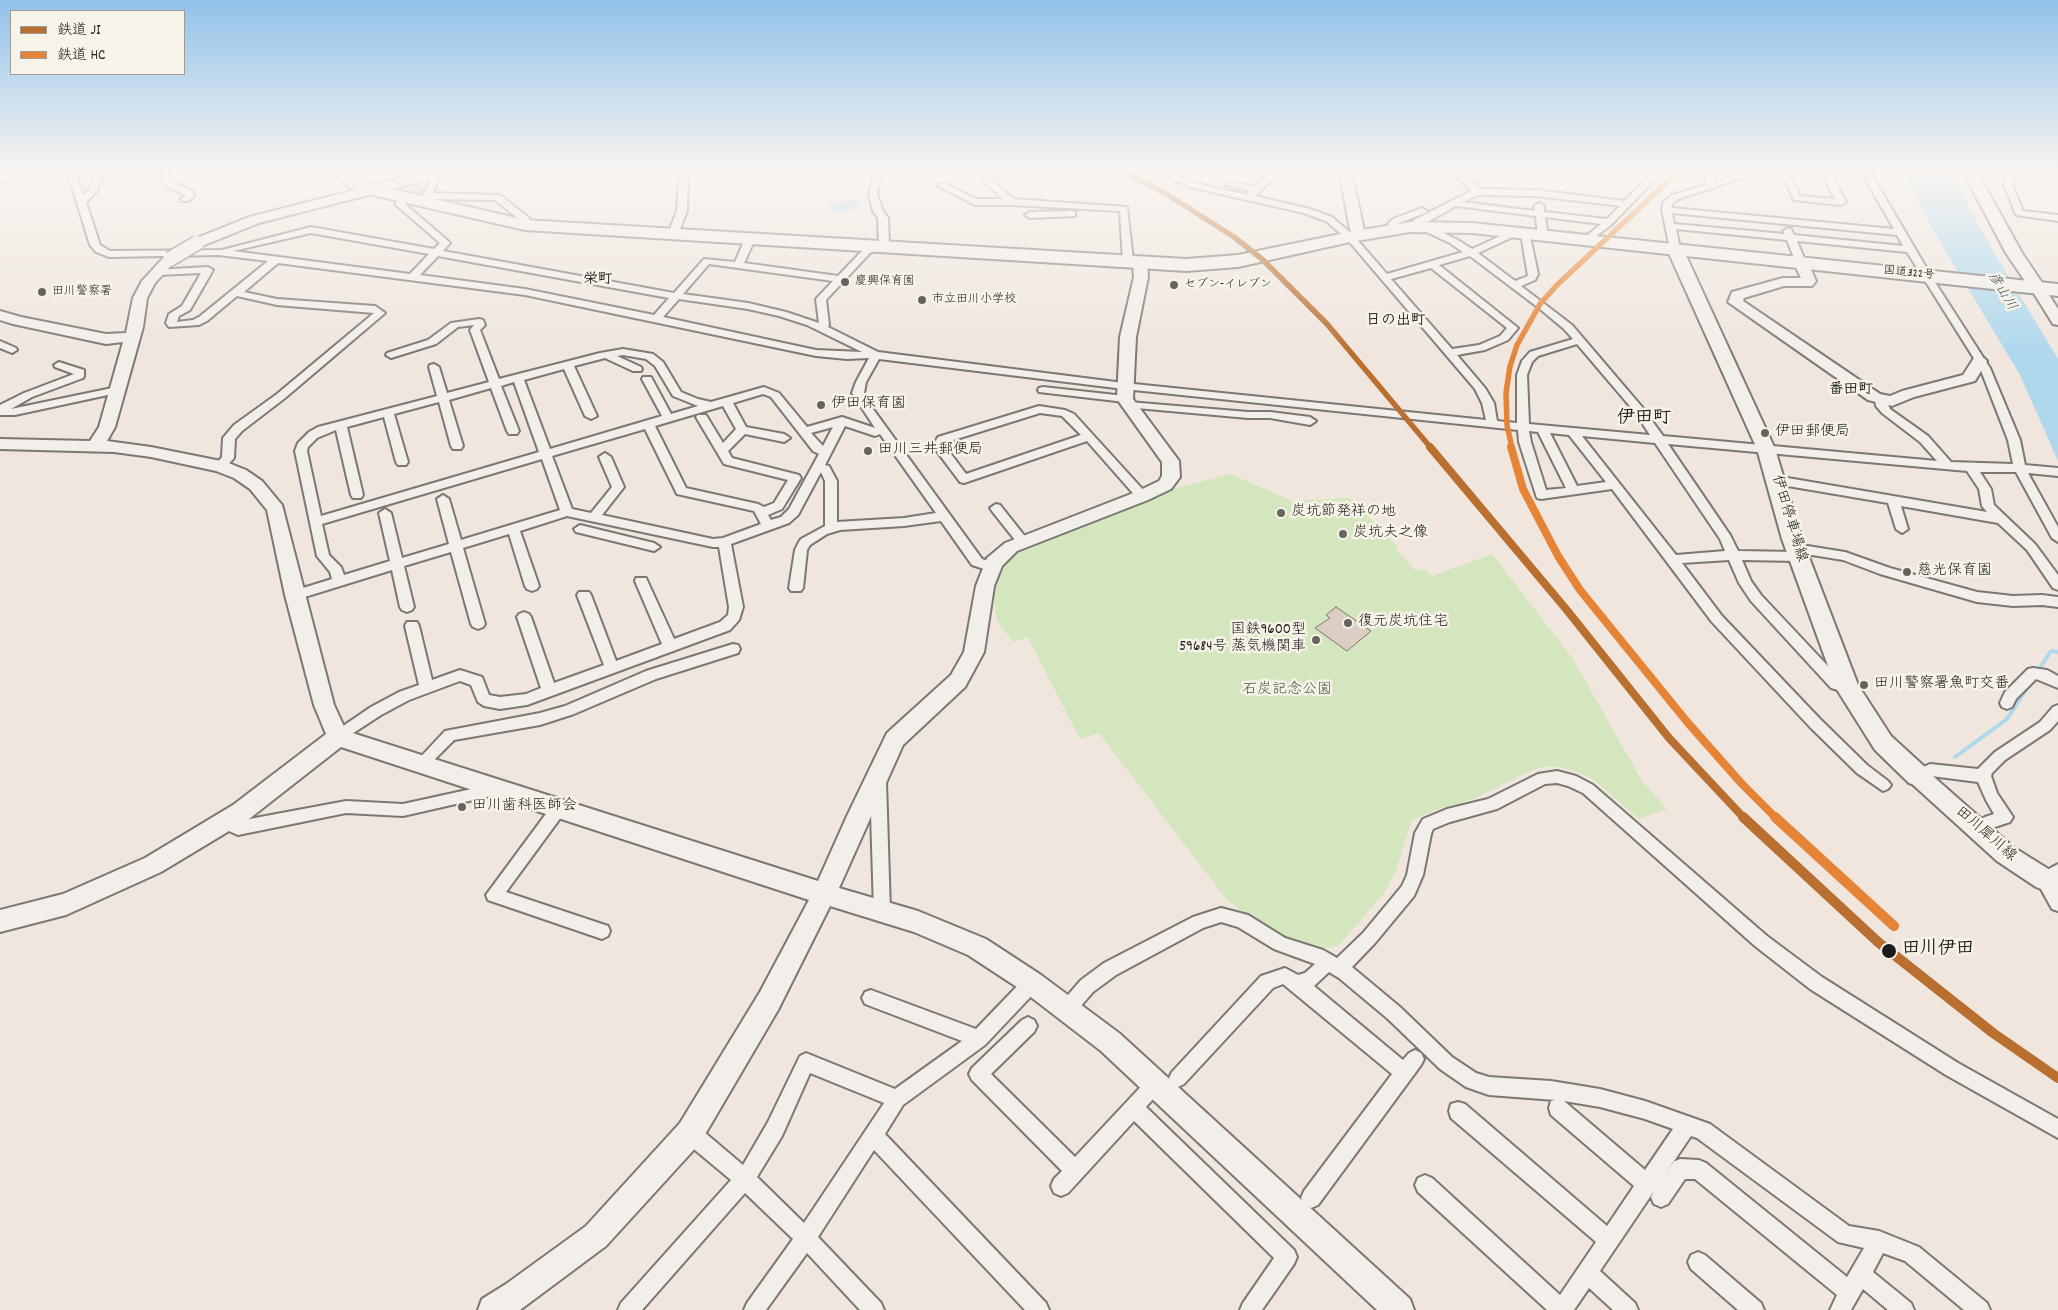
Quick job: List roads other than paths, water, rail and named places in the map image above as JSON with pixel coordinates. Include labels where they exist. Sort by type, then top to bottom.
[{"type":"highway","name":"国道322号","points":[[631,231],[1186,265],[1214,264],[1386,231]]},
{"type":"highway","name":"国道322号","points":[[1501,231],[2058,290]]},
{"type":"main road","points":[[2002,231],[2031,287]]},
{"type":"main road","name":"伊田停車場線","points":[[1675,249],[1766,449],[1797,553],[1848,688],[1883,743],[1918,776]]},
{"type":"street","points":[[91,231],[95,245],[104,252],[122,254],[218,252],[413,277],[533,294],[816,353],[846,356],[876,355],[1126,397],[1248,415],[1270,415],[1310,421]]},
{"type":"street","points":[[95,447],[107,427],[132,337],[140,298],[149,281],[170,259],[197,243],[226,231]]},
{"type":"street","points":[[218,252],[306,231]]},
{"type":"street","points":[[317,231],[676,296],[748,306],[811,323],[876,355]]},
{"type":"street","points":[[413,277],[445,242],[432,231]]},
{"type":"street","points":[[821,328],[824,325],[820,299],[867,251],[884,246],[883,231]]},
{"type":"street","points":[[493,1310],[596,1236],[690,1133],[767,1005],[824,894],[895,739],[958,681],[974,652],[985,586],[994,563],[1011,547],[1142,496],[1164,485],[1171,477],[1170,461],[1126,397],[1128,337],[1141,277],[1134,261],[1128,231]]},
{"type":"street","points":[[1347,231],[1354,236],[1384,278],[1480,388],[1488,403],[1492,424]]},
{"type":"street","points":[[1353,231],[1354,236]]},
{"type":"street","points":[[1436,231],[1471,253],[1544,307],[1580,340],[1638,409],[1658,438],[1726,538],[1745,583],[1756,598],[1836,684],[1848,688]]},
{"type":"street","points":[[1514,285],[1532,278],[1528,234],[1530,231]]},
{"type":"street","points":[[1587,240],[1598,231]]},
{"type":"street","points":[[1672,231],[1675,249]]},
{"type":"street","points":[[1722,231],[1910,249]]},
{"type":"street","points":[[1788,231],[1809,281],[1807,283],[1783,282],[1737,295],[1735,302],[1865,392],[1881,400],[1892,401],[1908,394],[1969,378],[1979,361]]},
{"type":"street","points":[[1892,231],[1900,232],[1910,249],[1931,276],[1984,368],[2024,469],[2058,538]]},
{"type":"street","points":[[1384,278],[1471,253],[1528,234]]},
{"type":"street","points":[[738,265],[750,239]]},
{"type":"street","points":[[158,272],[208,270],[186,308],[174,314],[171,323],[173,325],[195,323],[203,319],[277,259]]},
{"type":"street","points":[[656,319],[707,261],[840,280]]},
{"type":"street","points":[[1432,264],[1513,328],[1504,338],[1481,348],[1449,354]]},
{"type":"street","points":[[2031,287],[2058,320]]},
{"type":"street","points":[[220,466],[228,458],[229,438],[238,428],[281,396],[380,313],[375,309],[366,308],[277,302],[249,297],[240,294],[239,290]]},
{"type":"street","points":[[0,315],[18,321],[106,340],[132,337]]},
{"type":"street","points":[[392,355],[432,342],[455,325],[480,322],[480,325],[475,330],[512,432]]},
{"type":"street","points":[[1580,340],[1541,351],[1530,357],[1522,374],[1523,427],[1541,495],[1616,485]]},
{"type":"street","points":[[0,344],[12,350]]},
{"type":"street","points":[[339,580],[336,570],[323,556],[301,451],[302,446],[312,435],[341,425],[606,355],[634,352],[649,356],[659,364],[677,394],[695,402],[710,405]]},
{"type":"street","points":[[606,355],[637,369]]},
{"type":"street","points":[[876,355],[861,382],[858,393],[882,430],[977,562],[993,567]]},
{"type":"street","points":[[0,411],[28,395],[79,376],[80,372],[59,365]]},
{"type":"street","points":[[568,365],[591,416]]},
{"type":"street","points":[[434,367],[457,446]]},
{"type":"street","points":[[518,378],[567,512]]},
{"type":"street","points":[[647,379],[668,418]]},
{"type":"street","points":[[0,411],[15,412],[117,390]]},
{"type":"street","points":[[315,522],[764,390],[775,395],[817,448],[825,454]]},
{"type":"street","points":[[1043,390],[1571,430],[1971,468],[2058,472]]},
{"type":"street","points":[[1881,400],[1882,406],[1886,411],[1918,433],[1948,466]]},
{"type":"street","points":[[726,401],[742,430]]},
{"type":"street","points":[[1088,437],[964,478],[939,446],[942,440],[1039,409],[1065,414],[1088,437],[1142,496]]},
{"type":"street","points":[[388,413],[402,462]]},
{"type":"street","points":[[702,417],[728,461],[795,478],[778,506],[761,513]]},
{"type":"street","points":[[295,595],[397,562],[567,512],[713,543],[724,542],[784,520],[794,512],[842,421]]},
{"type":"street","points":[[804,431],[842,421],[875,432],[882,430]]},
{"type":"street","points":[[648,424],[681,491],[758,508],[768,526]]},
{"type":"street","points":[[341,425],[357,495]]},
{"type":"street","points":[[1542,428],[1574,491]]},
{"type":"street","points":[[742,430],[784,438]]},
{"type":"street","points":[[722,450],[742,430]]},
{"type":"street","points":[[1571,430],[1616,485],[1717,619],[1815,723],[1862,769],[1883,785]]},
{"type":"street","points":[[0,444],[95,447],[151,452],[220,466],[240,474],[256,484],[276,509],[295,595],[324,705],[338,737],[824,894],[918,922],[977,947],[1032,983],[1110,1042],[1167,1081],[1399,1310]]},
{"type":"street","points":[[594,517],[618,487],[605,457]]},
{"type":"street","points":[[819,467],[825,469],[831,481],[831,528]]},
{"type":"street","points":[[1971,468],[1985,489],[1988,506],[2030,547],[2058,585]]},
{"type":"street","points":[[1776,480],[2001,519]]},
{"type":"street","points":[[443,499],[478,624]]},
{"type":"street","points":[[1893,500],[1902,529]]},
{"type":"street","points":[[996,508],[1023,542]]},
{"type":"street","points":[[386,513],[407,608]]},
{"type":"street","points":[[796,588],[799,557],[805,542],[831,528],[944,516]]},
{"type":"street","points":[[513,528],[532,586]]},
{"type":"street","points":[[580,529],[651,552],[665,533]]},
{"type":"street","points":[[0,921],[66,904],[153,865],[240,812],[376,710],[404,696],[460,675],[477,681],[483,698],[489,702],[500,703],[527,699],[725,626],[734,617],[736,607],[724,542]]},
{"type":"street","points":[[1679,559],[1797,553],[1846,556],[1938,588],[1977,597],[2014,601],[2042,600],[2058,602]]},
{"type":"street","points":[[641,581],[670,646]]},
{"type":"street","points":[[584,595],[612,668]]},
{"type":"street","points":[[524,617],[549,690]]},
{"type":"street","points":[[412,626],[427,688]]},
{"type":"street","points":[[421,764],[450,735],[540,718],[569,710],[651,675],[733,649]]},
{"type":"street","points":[[2007,703],[2010,696],[2033,673],[2042,674],[2058,683]]},
{"type":"street","points":[[1978,830],[1990,822],[2005,817],[1991,796],[1983,776],[1986,769],[2000,756],[2045,726],[2058,711]]},
{"type":"street","points":[[1918,776],[1930,770],[1983,776]]},
{"type":"street","points":[[878,775],[882,911]]},
{"type":"street","name":"田川犀川線","points":[[1918,776],[2005,854],[2053,879]]},
{"type":"street","points":[[1297,983],[1310,980],[1334,966],[1368,938],[1408,891],[1415,875],[1423,833],[1428,824],[1448,816],[1492,804],[1543,778],[1557,777],[1571,780],[1588,789],[1761,941],[1816,983],[1952,1069],[2058,1129]]},
{"type":"street","points":[[225,822],[238,828],[346,807],[404,810],[500,788]]},
{"type":"street","points":[[559,808],[494,895],[602,931]]},
{"type":"street","points":[[2053,879],[2058,904]]},
{"type":"street","points":[[1067,1009],[1087,986],[1110,969],[1199,922],[1221,915],[1242,920],[1280,944],[1317,956],[1334,966],[1394,1014],[1446,1063],[1472,1081],[1490,1086],[1551,1090],[1600,1098],[1645,1110],[1703,1131],[1845,1235],[1879,1241],[1912,1254],[1980,1310]]},
{"type":"street","points":[[1061,1186],[1134,1108],[1167,1081],[1267,982],[1285,976],[1410,1066],[1311,1198]]},
{"type":"street","points":[[754,1310],[806,1238],[897,1099],[979,1040],[1032,983]]},
{"type":"street","points":[[871,998],[979,1040]]},
{"type":"street","points":[[1028,1026],[978,1074],[1074,1171]]},
{"type":"street","points":[[628,1310],[745,1179],[775,1130],[806,1062],[897,1099]]},
{"type":"street","points":[[1134,1108],[1287,1257],[1250,1310]]},
{"type":"street","points":[[1558,1108],[1654,1190]]},
{"type":"street","points":[[1458,1111],[1609,1240]]},
{"type":"street","points":[[1654,1190],[1687,1125]]},
{"type":"street","points":[[690,1133],[745,1179],[806,1238],[874,1310]]},
{"type":"street","points":[[874,1136],[1039,1310]]},
{"type":"street","points":[[1425,1184],[1562,1310],[1609,1240],[1654,1190],[1680,1169],[1699,1170],[1850,1292]]},
{"type":"street","points":[[1840,1310],[1879,1241]]},
{"type":"street","points":[[1698,1262],[1754,1310]]},
{"type":"street","points":[[1587,1273],[1628,1310]]},
{"type":"street","points":[[1860,1274],[1904,1310]]},
{"type":"water","name":"彦山川","points":[[1934,231],[1982,231],[2058,359],[2058,461],[2020,375]]},
{"type":"waterway","points":[[2037,672],[2051,651],[2058,652]]},
{"type":"waterway","points":[[1955,757],[2007,719],[2029,685]]},
{"type":"rail line","name":"JI","points":[[1225,231],[1262,259],[1327,324],[1566,609],[1669,738],[1730,805],[1878,942],[1993,1033],[2058,1078]]},
{"type":"rail line","name":"HC","points":[[1615,231],[1557,285],[1540,304],[1517,345],[1510,366],[1506,393],[1507,425],[1513,456],[1523,489],[1558,556],[1580,590],[1688,723],[1742,784],[1777,819],[1894,926]]},
{"type":"place","name":"慶興保育園","points":[[845,282]]},
{"type":"place","name":"セブン-イレブン","points":[[1174,285]]},
{"type":"place","name":"田川警察署","points":[[42,292]]},
{"type":"place","name":"市立田川小学校","points":[[922,300]]},
{"type":"place","name":"伊田保育園","points":[[821,405]]},
{"type":"place","name":"伊田郵便局","points":[[1765,433]]},
{"type":"place","name":"田川三井郵便局","points":[[868,451]]},
{"type":"place","name":"炭坑節発祥の地","points":[[1281,513]]},
{"type":"place","name":"炭坑夫之像","points":[[1343,534]]},
{"type":"place","name":"慈光保育園","points":[[1907,572]]},
{"type":"place","name":"復元炭坑住宅","points":[[1348,623]]},
{"type":"place","name":"国鉄9600型 59684号 蒸気機関車","points":[[1316,640]]},
{"type":"place","name":"田川警察署魚町交番","points":[[1864,685]]},
{"type":"place","name":"田川歯科医師会","points":[[462,807]]},
{"type":"place","name":"田川伊田","points":[[1889,951]]},
{"type":"district","name":"栄町","points":[[598,281]]},
{"type":"district","name":"日の出町","points":[[1396,322]]},
{"type":"district","name":"番田町","points":[[1851,391]]},
{"type":"district","name":"伊田町","points":[[1644,420]]},
{"type":"park label","name":"石炭記念公園","points":[[1287,691]]}]
